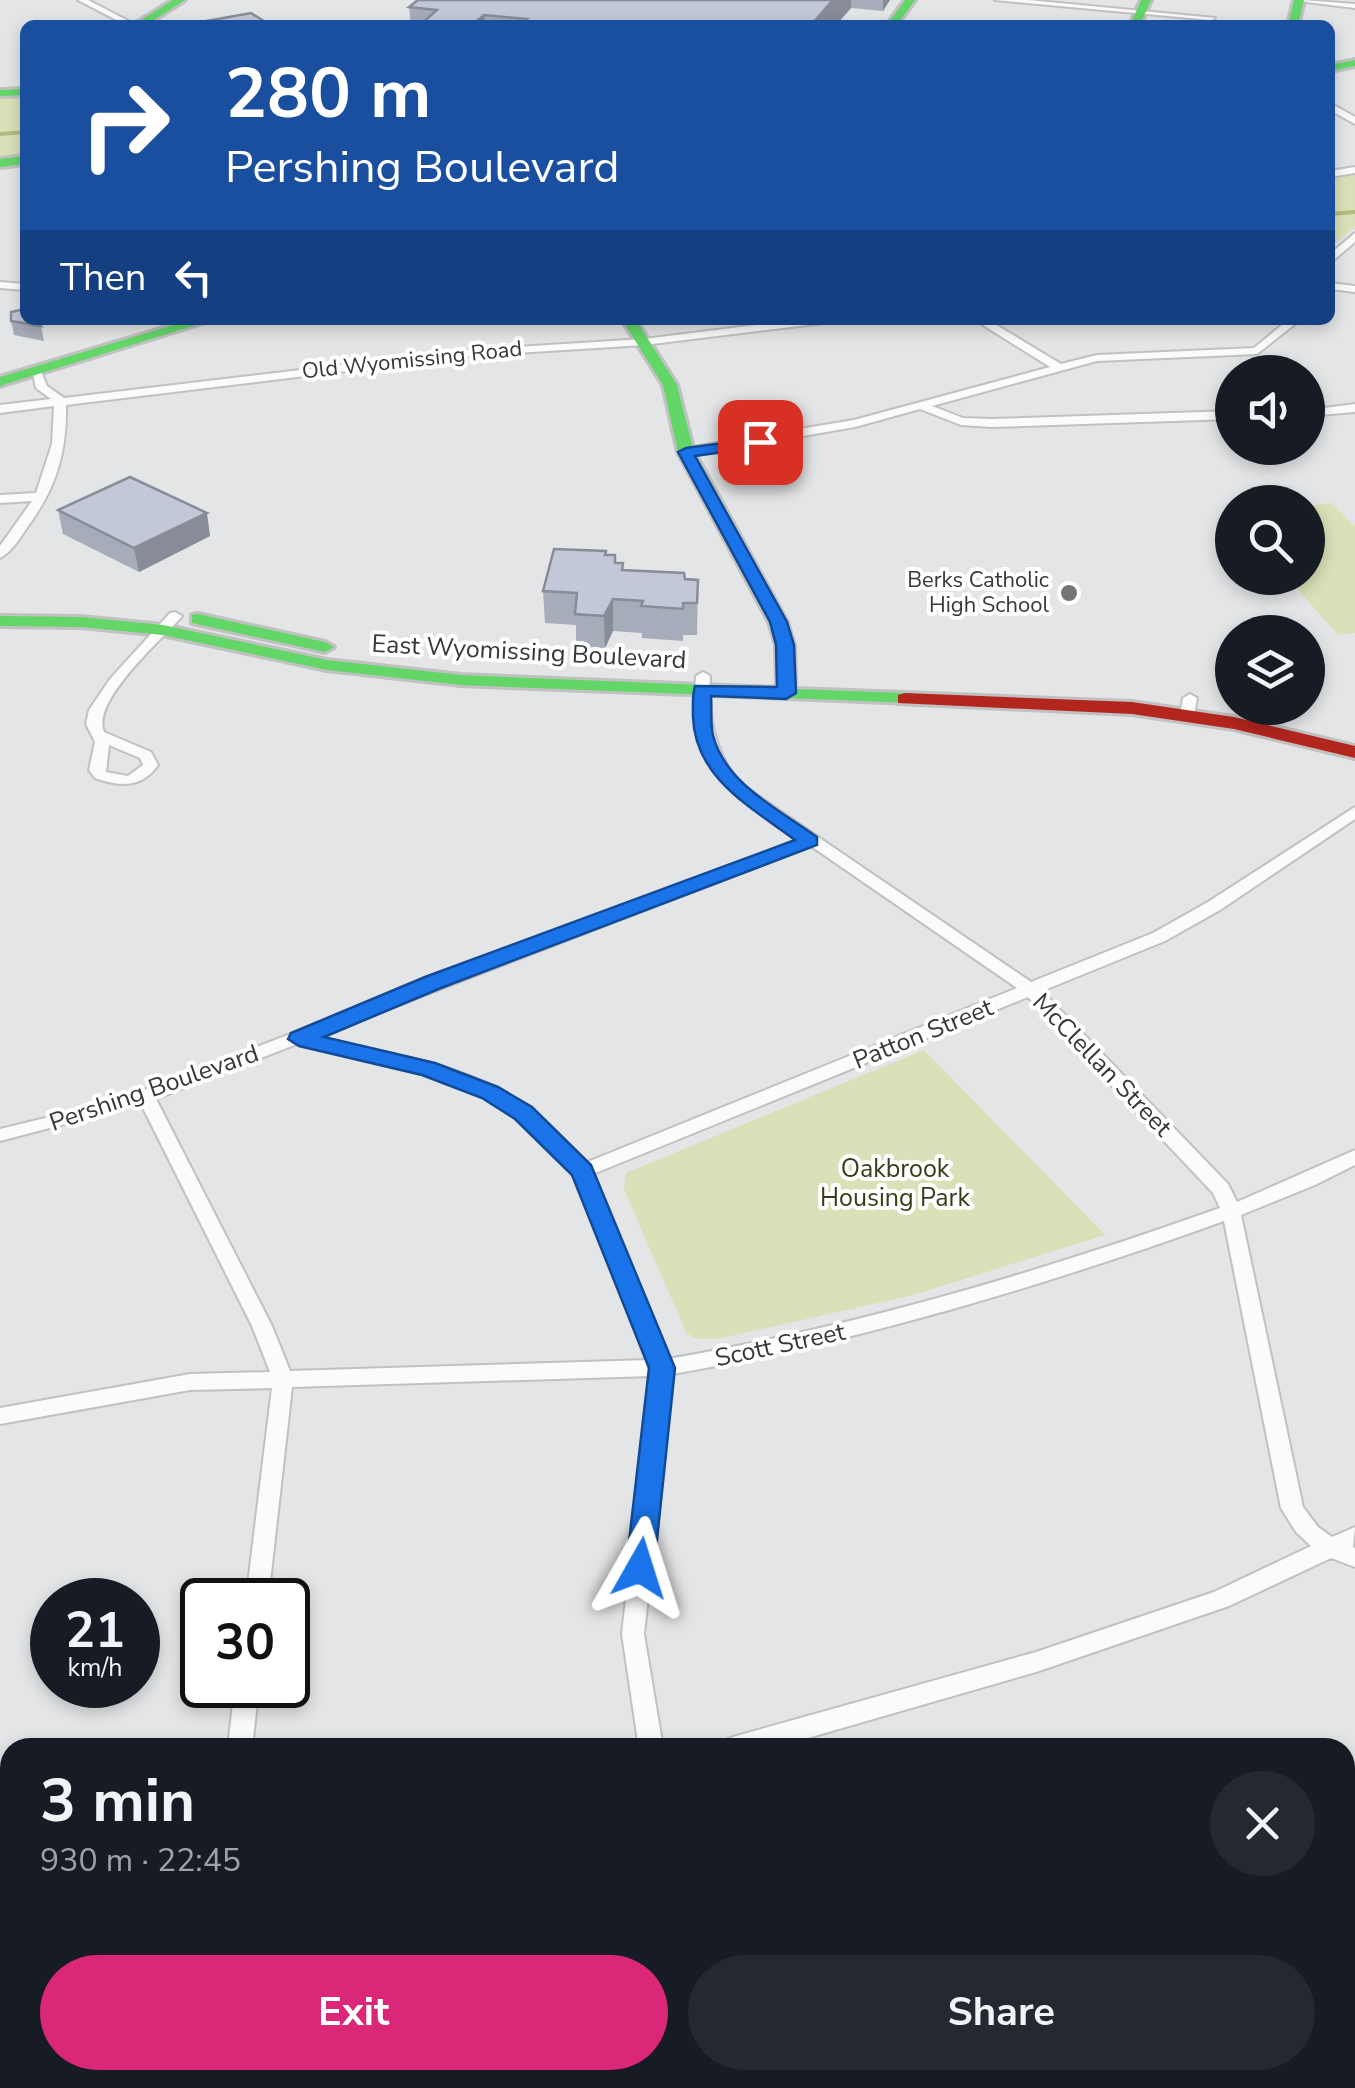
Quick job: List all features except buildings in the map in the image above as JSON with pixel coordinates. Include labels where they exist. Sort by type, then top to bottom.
[{"type":"street","points":[[82,0],[124,20]]},
{"type":"street","points":[[144,20],[180,0]]},
{"type":"street","points":[[999,0],[1211,18]]},
{"type":"street","points":[[1303,0],[1355,6]]},
{"type":"street","points":[[1335,255],[1355,236]]},
{"type":"street","points":[[0,382],[182,325]]},
{"type":"street","points":[[632,325],[675,397],[678,430],[686,452],[778,622],[785,645],[787,686]]},
{"type":"street","name":"Old Wyomissing Road","points":[[0,408],[513,349],[644,342],[783,325]]},
{"type":"street","points":[[988,325],[1060,368]]},
{"type":"street","points":[[686,452],[802,435],[1120,356],[1257,351],[1288,325]]},
{"type":"street","points":[[0,554],[43,496],[61,442],[60,400],[42,388],[36,371]]},
{"type":"street","points":[[922,406],[962,422],[1215,416]]},
{"type":"street","points":[[1325,411],[1355,408]]},
{"type":"street","points":[[0,499],[43,496]]},
{"type":"street","name":"East Wyomissing Boulevard","points":[[0,606],[72,607],[169,623],[327,664],[415,676],[787,686],[1098,706],[1215,705]]},
{"type":"street","name":"East Wyomissing Boulevard","points":[[0,621],[169,623]]},
{"type":"street","points":[[99,735],[93,727],[96,710],[169,623]]},
{"type":"street","name":"McClellan Street","points":[[702,683],[704,734],[717,766],[734,786],[1032,990],[1220,1189],[1231,1210],[1292,1508],[1298,1521],[1327,1547],[1355,1558]]},
{"type":"street","name":"East Wyomissing Boulevard","points":[[1188,706],[1355,752]]},
{"type":"street","points":[[1317,725],[1355,734]]},
{"type":"street","name":"Patton Street","points":[[582,1171],[1032,990],[1192,920],[1355,812]]},
{"type":"street","name":"Pershing Boulevard","points":[[0,1136],[71,1120],[299,1039],[433,982],[810,841]]},
{"type":"street","points":[[299,1039],[427,1069],[490,1092],[524,1113],[582,1171],[662,1368],[632,1634],[650,1738]]},
{"type":"street","points":[[145,1095],[262,1326],[283,1378],[260,1578]]},
{"type":"street","name":"Scott Street","points":[[0,1416],[190,1382],[662,1368],[739,1355],[922,1312],[1052,1274],[1231,1210],[1355,1158]]},
{"type":"street","points":[[791,1738],[1036,1662],[1221,1599],[1355,1536]]},
{"type":"street","points":[[241,1738],[244,1708]]},
{"type":"green space","points":[[20,96],[20,156],[0,158],[0,97]]},
{"type":"green space","points":[[1355,173],[1355,227],[1335,243],[1335,176]]},
{"type":"green space","points":[[1332,503],[1355,527],[1355,633],[1338,635],[1325,615],[1320,615],[1303,595],[1325,595],[1325,504]]},
{"type":"green space","name":"Oakbrook Housing Park","points":[[924,1050],[1105,1235],[913,1295],[717,1339],[695,1339],[686,1332],[624,1189],[626,1173]]},
{"type":"waterway","points":[[0,134],[20,132]]},
{"type":"waterway","points":[[1335,214],[1355,212]]},
{"type":"traffic: fast","points":[[146,20],[180,0]]},
{"type":"traffic: fast","points":[[896,20],[910,0]]},
{"type":"traffic: fast","points":[[1137,20],[1146,0]]},
{"type":"traffic: fast","points":[[1294,20],[1299,0]]},
{"type":"traffic: fast","points":[[1335,67],[1355,63]]},
{"type":"traffic: fast","points":[[0,93],[20,92]]},
{"type":"traffic: fast","points":[[0,163],[20,161]]},
{"type":"traffic: fast","points":[[0,382],[188,325]]},
{"type":"traffic: fast","points":[[632,325],[670,385],[686,452],[778,622],[785,645],[786,693]]},
{"type":"traffic: fast","points":[[198,619],[325,647]]},
{"type":"traffic: fast","points":[[0,621],[81,622],[163,630],[327,665],[461,680],[905,699]]},
{"type":"traffic: jam","points":[[905,699],[1132,708],[1234,723],[1355,752]]},
{"type":"place","name":"Berks Catholic High School","points":[[1069,593]]},
{"type":"route","points":[[640,1568],[662,1368],[582,1171],[524,1113],[469,1082],[299,1039],[433,982],[810,841],[734,786],[717,766],[704,734],[702,690],[786,693],[785,645],[778,622],[686,452],[760,442]]}]
